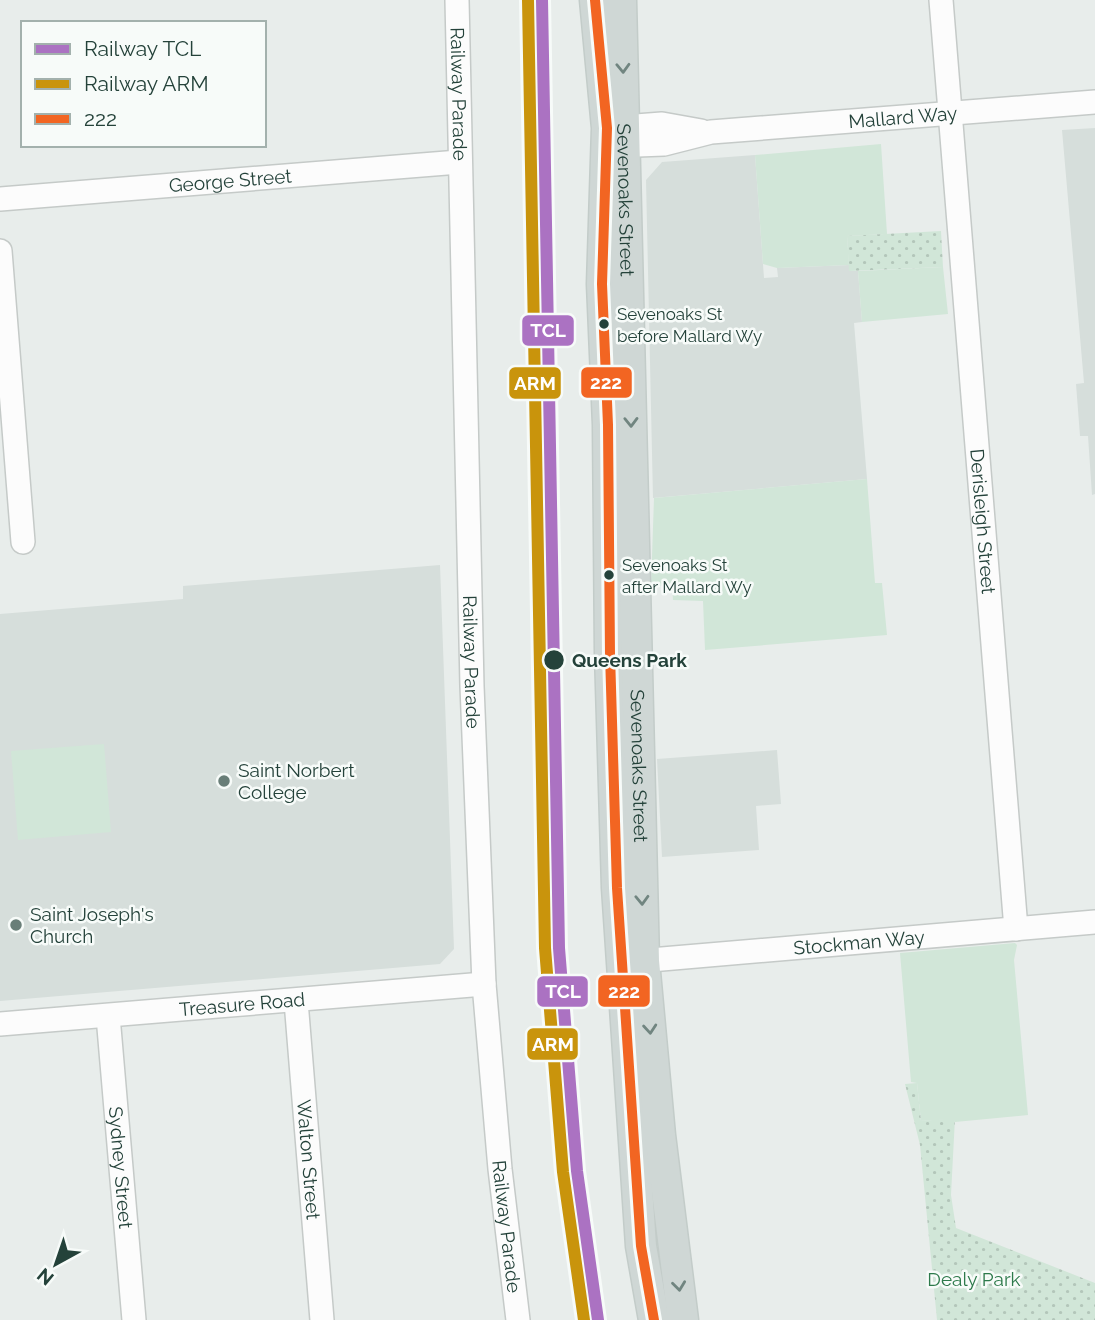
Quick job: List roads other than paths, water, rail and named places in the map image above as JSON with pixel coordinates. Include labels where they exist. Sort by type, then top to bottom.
[{"type":"main road","name":"Sevenoaks Street","points":[[595,0],[616,137]]},
{"type":"main road","name":"Sevenoaks Street","points":[[621,0],[616,137],[602,284],[608,425],[610,654],[616,863],[660,1135],[683,1320]]},
{"type":"main road","name":"Sevenoaks Street","points":[[634,962],[642,1246],[654,1320]]},
{"type":"street","name":"Railway Parade","points":[[457,0],[472,686],[484,984],[500,1169],[517,1320]]},
{"type":"street","name":"Derisleigh Street","points":[[941,0],[1016,929]]},
{"type":"street","name":"Mallard Way","points":[[616,137],[662,124],[711,132],[1095,102]]},
{"type":"street","name":"George Street","points":[[0,199],[459,162]]},
{"type":"street","points":[[0,251],[23,542]]},
{"type":"street","name":"Stockman Way","points":[[634,962],[1095,922]]},
{"type":"street","name":"Treasure Road","points":[[0,1024],[484,984]]},
{"type":"street","name":"Walton Street","points":[[296,1001],[322,1320]]},
{"type":"street","name":"Sydney Street","points":[[108,1016],[134,1320]]},
{"type":"rail line","name":"ARM","points":[[528,0],[545,948],[563,1172],[584,1320]]},
{"type":"rail line","name":"TCL","points":[[542,0],[559,948],[577,1171],[598,1320]]},
{"type":"place","name":"Sevenoaks St before Mallard Wy","points":[[604,324]]},
{"type":"place","name":"Sevenoaks St after Mallard Wy","points":[[609,575]]},
{"type":"place","name":"Queens Park","points":[[554,660]]},
{"type":"place","name":"Saint Norbert College","points":[[224,781]]},
{"type":"place","name":"Saint Joseph's Church","points":[[16,925]]},
{"type":"park label","name":"Dealy Park","points":[[974,1279]]}]
